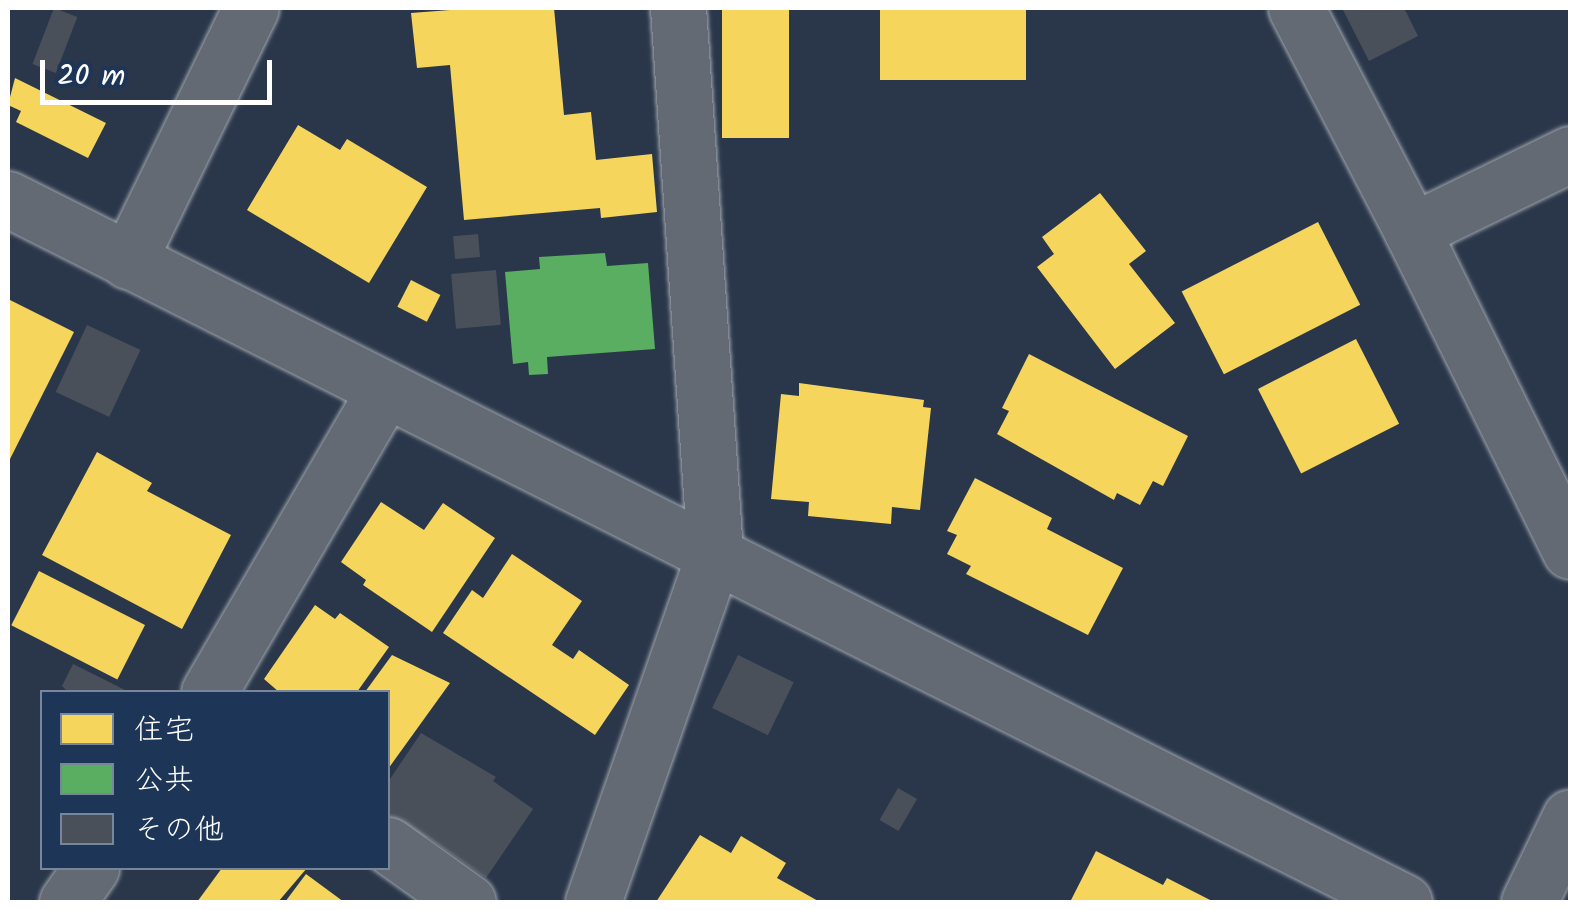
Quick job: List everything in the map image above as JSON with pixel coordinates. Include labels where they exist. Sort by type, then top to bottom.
[{"type":"street","points":[[128,261],[252,8]]},
{"type":"street","points":[[593,902],[715,552],[678,8]]},
{"type":"street","points":[[1296,8],[1412,231],[1570,551]]},
{"type":"street","points":[[1412,231],[1570,154]]},
{"type":"street","points":[[8,198],[384,391],[715,552],[1404,902]]},
{"type":"street","points":[[209,690],[384,391]]},
{"type":"street","points":[[1529,902],[1570,817]]},
{"type":"street","points":[[390,847],[468,902]]},
{"type":"street","points":[[67,902],[90,870]]},
{"type":"building: 住宅","points":[[554,8],[564,115],[591,112],[596,160],[652,154],[657,212],[601,218],[600,208],[464,220],[450,65],[417,68],[411,13]]},
{"type":"building: 住宅","points":[[722,8],[789,8],[789,138],[722,138]]},
{"type":"building: 住宅","points":[[880,8],[1026,8],[1026,80],[880,80]]},
{"type":"building: 住宅","points":[[15,78],[106,123],[88,158],[16,122],[21,111],[8,105]]},
{"type":"building: 住宅","points":[[298,125],[340,150],[347,139],[427,187],[369,283],[247,210]]},
{"type":"building: 住宅","points":[[1100,193],[1146,251],[1129,264],[1175,323],[1115,369],[1037,267],[1054,254],[1042,237]]},
{"type":"building: 住宅","points":[[1318,222],[1360,305],[1224,374],[1182,291]]},
{"type":"building: 住宅","points":[[411,280],[440,295],[427,322],[397,307]]},
{"type":"building: 住宅","points":[[8,299],[74,332],[8,463]]},
{"type":"building: 住宅","points":[[1356,339],[1399,424],[1301,474],[1258,389]]},
{"type":"building: 住宅","points":[[1029,354],[1188,436],[1163,486],[1153,481],[1140,505],[1117,493],[1114,500],[997,434],[1009,411],[1002,408]]},
{"type":"building: 住宅","points":[[799,383],[924,400],[923,407],[931,408],[920,510],[892,507],[891,524],[808,516],[809,502],[771,499],[781,394],[799,396]]},
{"type":"building: 住宅","points":[[97,452],[152,483],[147,491],[231,535],[182,629],[42,555]]},
{"type":"building: 住宅","points":[[975,478],[1052,518],[1047,529],[1123,568],[1088,635],[966,574],[971,566],[947,554],[957,535],[947,531]]},
{"type":"building: 住宅","points":[[381,502],[424,530],[443,503],[495,538],[432,632],[363,585],[366,580],[341,562]]},
{"type":"building: 住宅","points":[[512,554],[582,601],[552,645],[573,659],[579,650],[629,685],[595,735],[443,633],[472,590],[483,598]]},
{"type":"building: 住宅","points":[[39,571],[145,625],[117,679],[11,625]]},
{"type":"building: 住宅","points":[[315,605],[335,619],[340,613],[389,647],[358,690],[277,690],[264,679]]},
{"type":"building: 住宅","points":[[392,655],[450,683],[390,766],[390,690],[366,690]]},
{"type":"building: 住宅","points":[[700,835],[731,853],[741,836],[786,863],[777,878],[820,902],[656,902]]},
{"type":"building: 住宅","points":[[1096,851],[1163,885],[1167,878],[1214,902],[1070,902]]},
{"type":"building: 住宅","points":[[221,870],[305,870],[278,902],[197,902]]},
{"type":"building: 住宅","points":[[306,874],[344,902],[285,902]]},
{"type":"building: 公共","points":[[605,253],[607,266],[648,263],[655,349],[547,357],[548,374],[529,375],[528,362],[513,364],[505,272],[540,269],[539,257]]},
{"type":"building: その他","points":[[54,8],[77,17],[56,73],[32,64]]},
{"type":"building: その他","points":[[1342,8],[1404,8],[1418,36],[1369,61]]},
{"type":"building: その他","points":[[478,234],[480,257],[455,259],[453,236]]},
{"type":"building: その他","points":[[496,270],[501,325],[456,329],[451,274]]},
{"type":"building: その他","points":[[87,325],[140,350],[109,417],[56,392]]},
{"type":"building: その他","points":[[738,655],[794,682],[768,735],[712,708]]},
{"type":"building: その他","points":[[73,664],[125,690],[66,690],[62,686]]},
{"type":"building: その他","points":[[421,733],[496,777],[493,781],[533,809],[486,878],[427,837],[419,847],[390,827],[390,779]]},
{"type":"building: その他","points":[[898,788],[917,799],[899,831],[880,820]]}]
